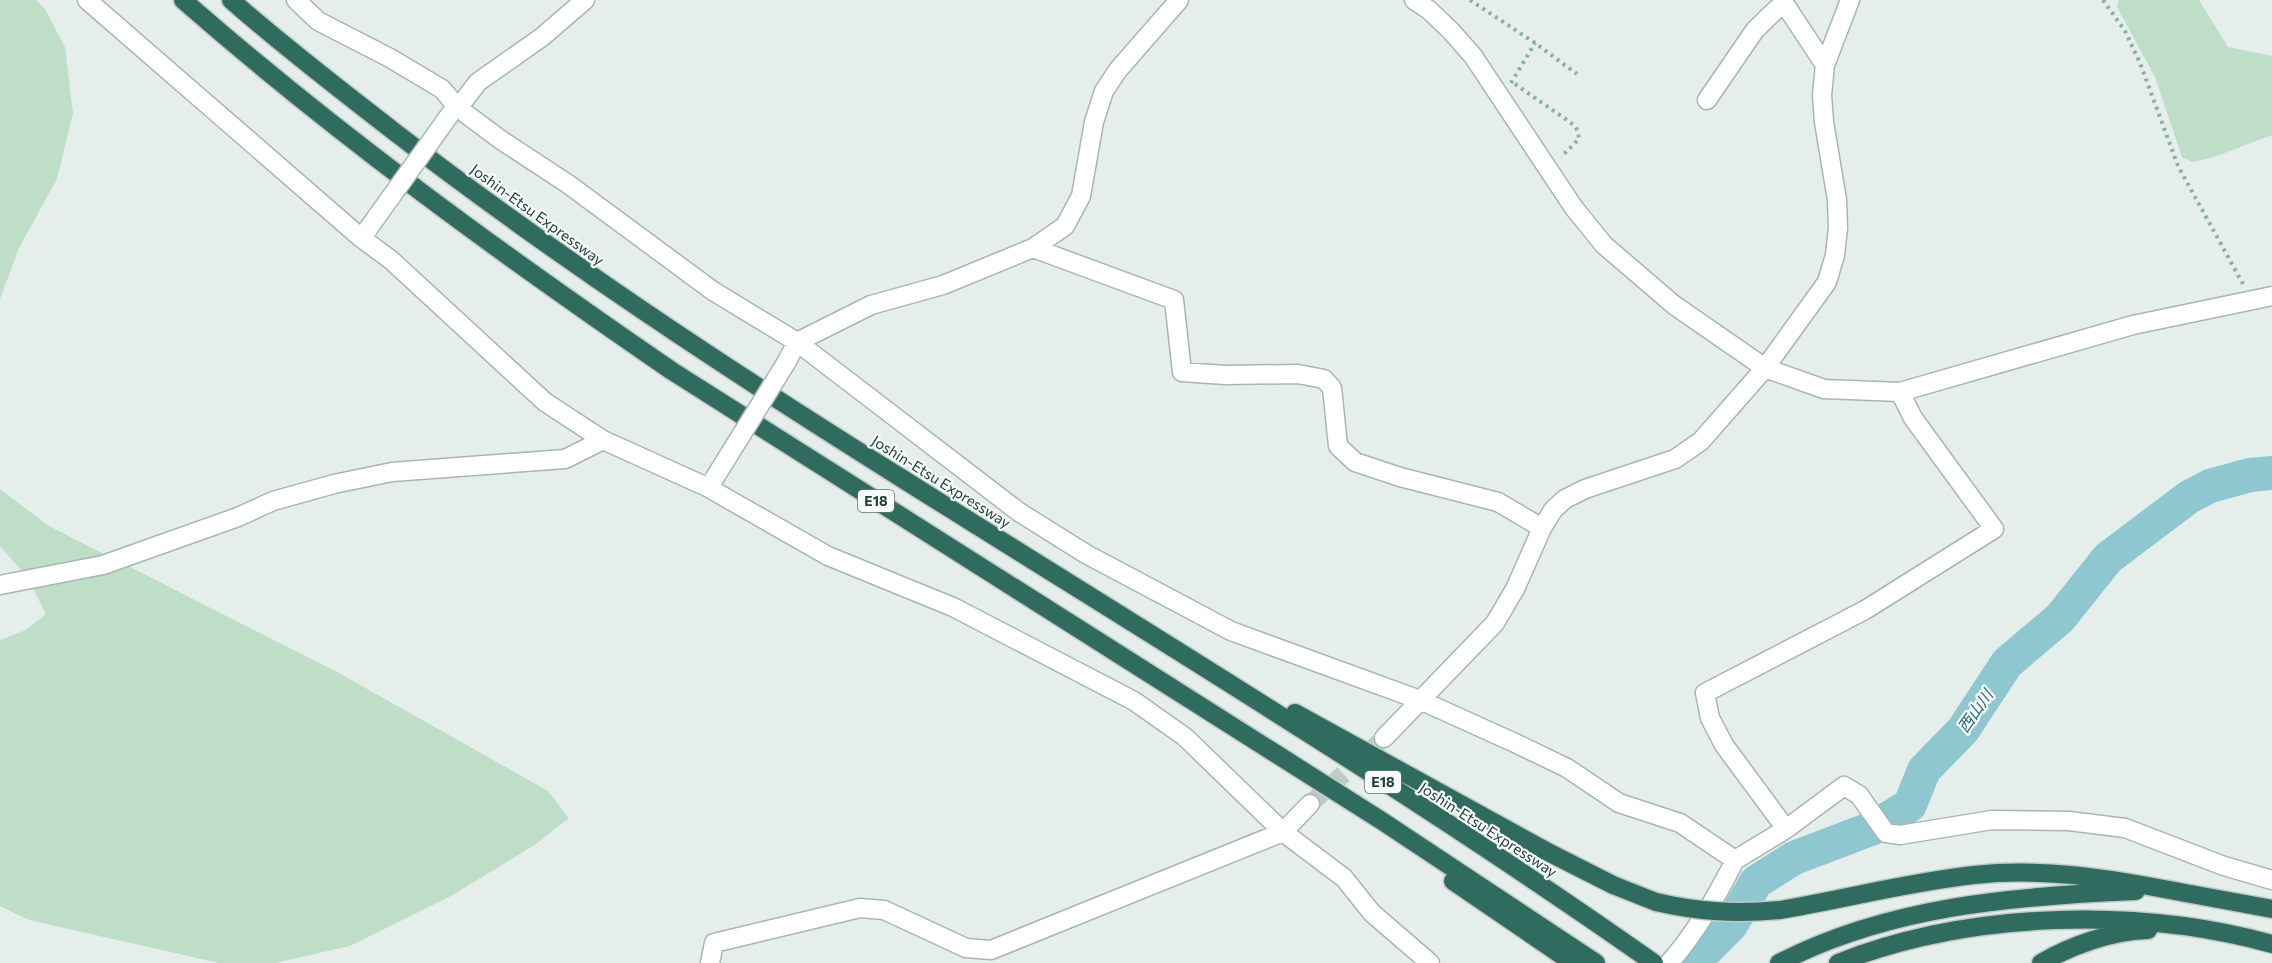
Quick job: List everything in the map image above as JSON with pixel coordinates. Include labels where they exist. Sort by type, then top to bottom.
[{"type":"highway","name":"E18","points":[[183,0],[317,113],[487,241],[583,309],[780,441],[1090,634],[1489,891],[1596,963]]},
{"type":"highway","name":"Joshin-Etsu Expressway","points":[[231,0],[332,84],[511,220],[599,282],[794,411],[1400,793],[1654,963]]},
{"type":"highway","points":[[1125,619],[1546,851],[1613,885],[1656,902],[1718,913],[1780,910],[1974,875],[2061,873],[2106,878],[2272,909]]},
{"type":"highway","points":[[1258,743],[1342,807],[1573,963]]},
{"type":"highway","points":[[1779,963],[1834,938],[1873,926],[1968,904],[2166,890]]},
{"type":"highway","points":[[1838,963],[1883,948],[1975,928],[2072,919],[2173,924],[2219,931],[2272,944]]},
{"type":"highway","points":[[2042,963],[2080,945],[2113,935],[2143,930],[2219,931]]},
{"type":"street","points":[[87,0],[364,233],[545,402],[603,440],[711,483],[828,556],[953,607],[1134,701],[1185,737],[1283,832],[1344,878],[1372,913],[1430,963]]},
{"type":"street","points":[[296,0],[318,21],[390,58],[442,89],[455,110],[568,184],[713,291],[797,342],[1018,512],[1086,554],[1231,631],[1420,699],[1567,768],[1619,803],[1680,823],[1736,860]]},
{"type":"street","points":[[364,233],[478,82],[542,37],[585,0]]},
{"type":"street","points":[[711,483],[797,342],[871,305],[943,285],[1033,248],[1065,226],[1081,196],[1094,122],[1104,91],[1118,70],[1179,0]]},
{"type":"street","points":[[1414,0],[1429,10],[1451,31],[1473,57],[1574,207],[1604,245],[1674,305],[1765,368],[1824,389],[1900,392],[2133,325],[2272,296]]},
{"type":"street","points":[[1384,738],[1495,623],[1515,589],[1542,528],[1553,510],[1565,499],[1585,489],[1675,459],[1701,441],[1765,368],[1827,282],[1835,255],[1839,228],[1822,95],[1825,65],[1850,0]]},
{"type":"street","points":[[1707,100],[1755,30],[1783,1],[1825,65]]},
{"type":"street","points":[[1033,248],[1174,300],[1182,372],[1225,375],[1298,374],[1324,379],[1332,388],[1338,446],[1355,462],[1400,477],[1498,502],[1542,528]]},
{"type":"street","points":[[1786,829],[1724,745],[1710,718],[1705,693],[1866,609],[1994,529],[1913,418],[1900,392]]},
{"type":"street","points":[[0,585],[103,565],[238,517],[273,501],[334,484],[392,472],[565,459],[603,440]]},
{"type":"street","points":[[1669,963],[1718,894],[1736,860],[1786,829],[1844,786],[1858,795],[1886,833],[1900,834],[1992,820],[2070,821],[2125,828],[2224,866],[2272,880]]},
{"type":"street","points":[[710,963],[714,943],[860,908],[884,910],[966,948],[991,951],[1283,832],[1310,804]]},
{"type":"path","points":[[1470,0],[1577,74]]},
{"type":"path","points":[[2103,0],[2125,31],[2140,63],[2178,166],[2252,301]]},
{"type":"path","points":[[1502,98],[1535,43]]},
{"type":"path","points":[[1512,82],[1574,125],[1578,131],[1578,139],[1549,168]]},
{"type":"green space","points":[[0,0],[36,0],[45,9],[65,47],[73,113],[57,179],[19,248],[0,299]]},
{"type":"green space","points":[[2119,0],[2199,0],[2228,47],[2272,56],[2272,135],[2214,157],[2193,162],[2182,157],[2155,77],[2117,7]]},
{"type":"green space","points":[[0,489],[49,526],[339,673],[548,791],[569,818],[536,844],[451,896],[350,946],[275,963],[219,963],[29,920],[0,906],[0,640],[26,630],[46,614],[27,577],[0,546]]},
{"type":"waterway","name":"西山川","points":[[1693,963],[1731,925],[1756,882],[1794,858],[1873,828],[1910,805],[1924,770],[1963,730],[2007,663],[2060,618],[2108,558],[2189,497],[2210,486],[2250,475],[2272,473]]},
{"type":"tunnel","points":[[1310,804],[1384,738]]}]
